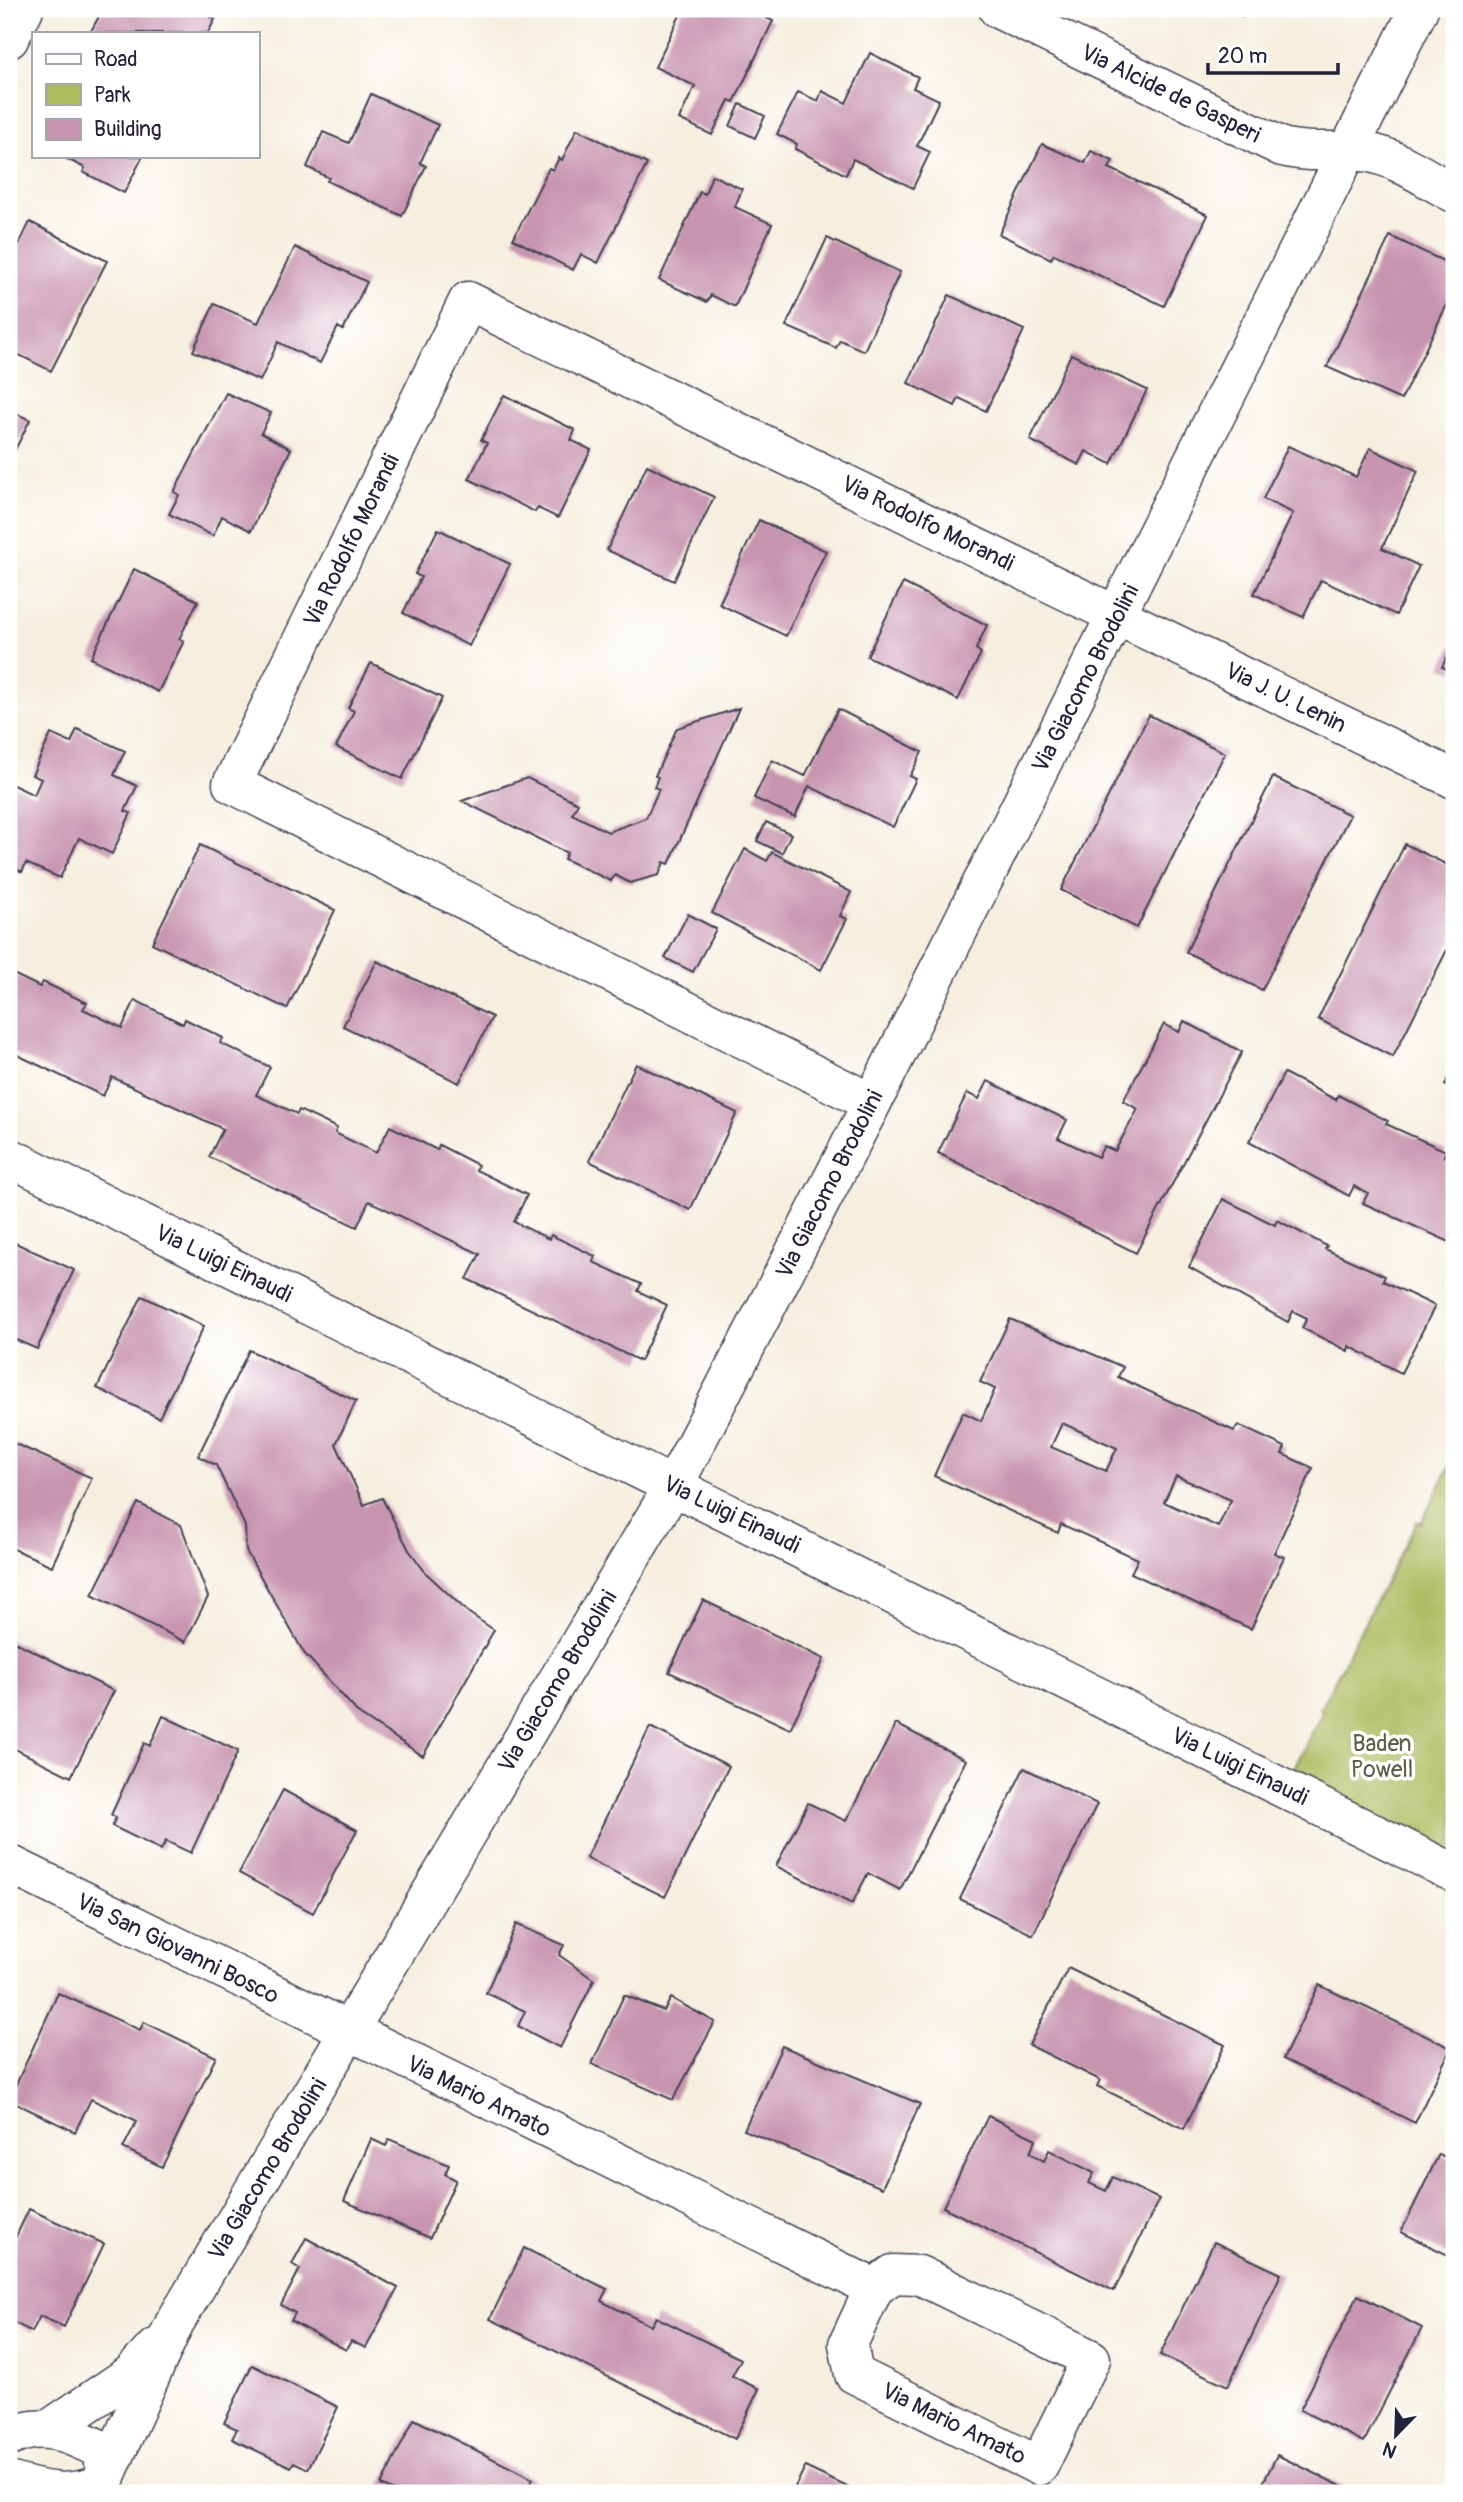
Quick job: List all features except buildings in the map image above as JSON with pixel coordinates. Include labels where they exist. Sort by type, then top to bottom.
[{"type":"street","points":[[9,39],[24,9]]},
{"type":"street","name":"Via Alcide de Gasperi","points":[[998,9],[1282,147],[1314,153],[1349,150]]},
{"type":"street","name":"Via Giacomo Brodolini","points":[[174,2325],[674,1485],[872,1102],[1419,9]]},
{"type":"street","points":[[1349,150],[1391,161],[1454,193]]},
{"type":"street","name":"Via Rodolfo Morandi","points":[[872,1102],[232,784],[468,301],[1117,615]]},
{"type":"street","name":"Via J. U. Lenin","points":[[1117,615],[1454,779]]},
{"type":"street","name":"Via Luigi Einaudi","points":[[9,1157],[1454,1873]]},
{"type":"street","name":"Via San Giovanni Bosco","points":[[9,1864],[348,2032]]},
{"type":"street","name":"Via Mario Amato","points":[[348,2032],[874,2288]]},
{"type":"street","name":"Via Mario Amato","points":[[893,2274],[919,2275],[1091,2359],[1039,2466],[854,2374],[848,2344],[874,2288],[893,2274]]},
{"type":"street","points":[[20,2433],[131,2374],[174,2325]]},
{"type":"street","points":[[116,2482],[174,2325]]},
{"type":"street","points":[[20,2433],[98,2448],[116,2482]]},
{"type":"street","points":[[9,2481],[47,2493],[92,2489],[116,2482]]},
{"type":"green space","name":"Baden Powell","points":[[1454,1458],[1454,1873],[1284,1788],[1323,1711],[1320,1709],[1417,1521],[1421,1523]]}]
